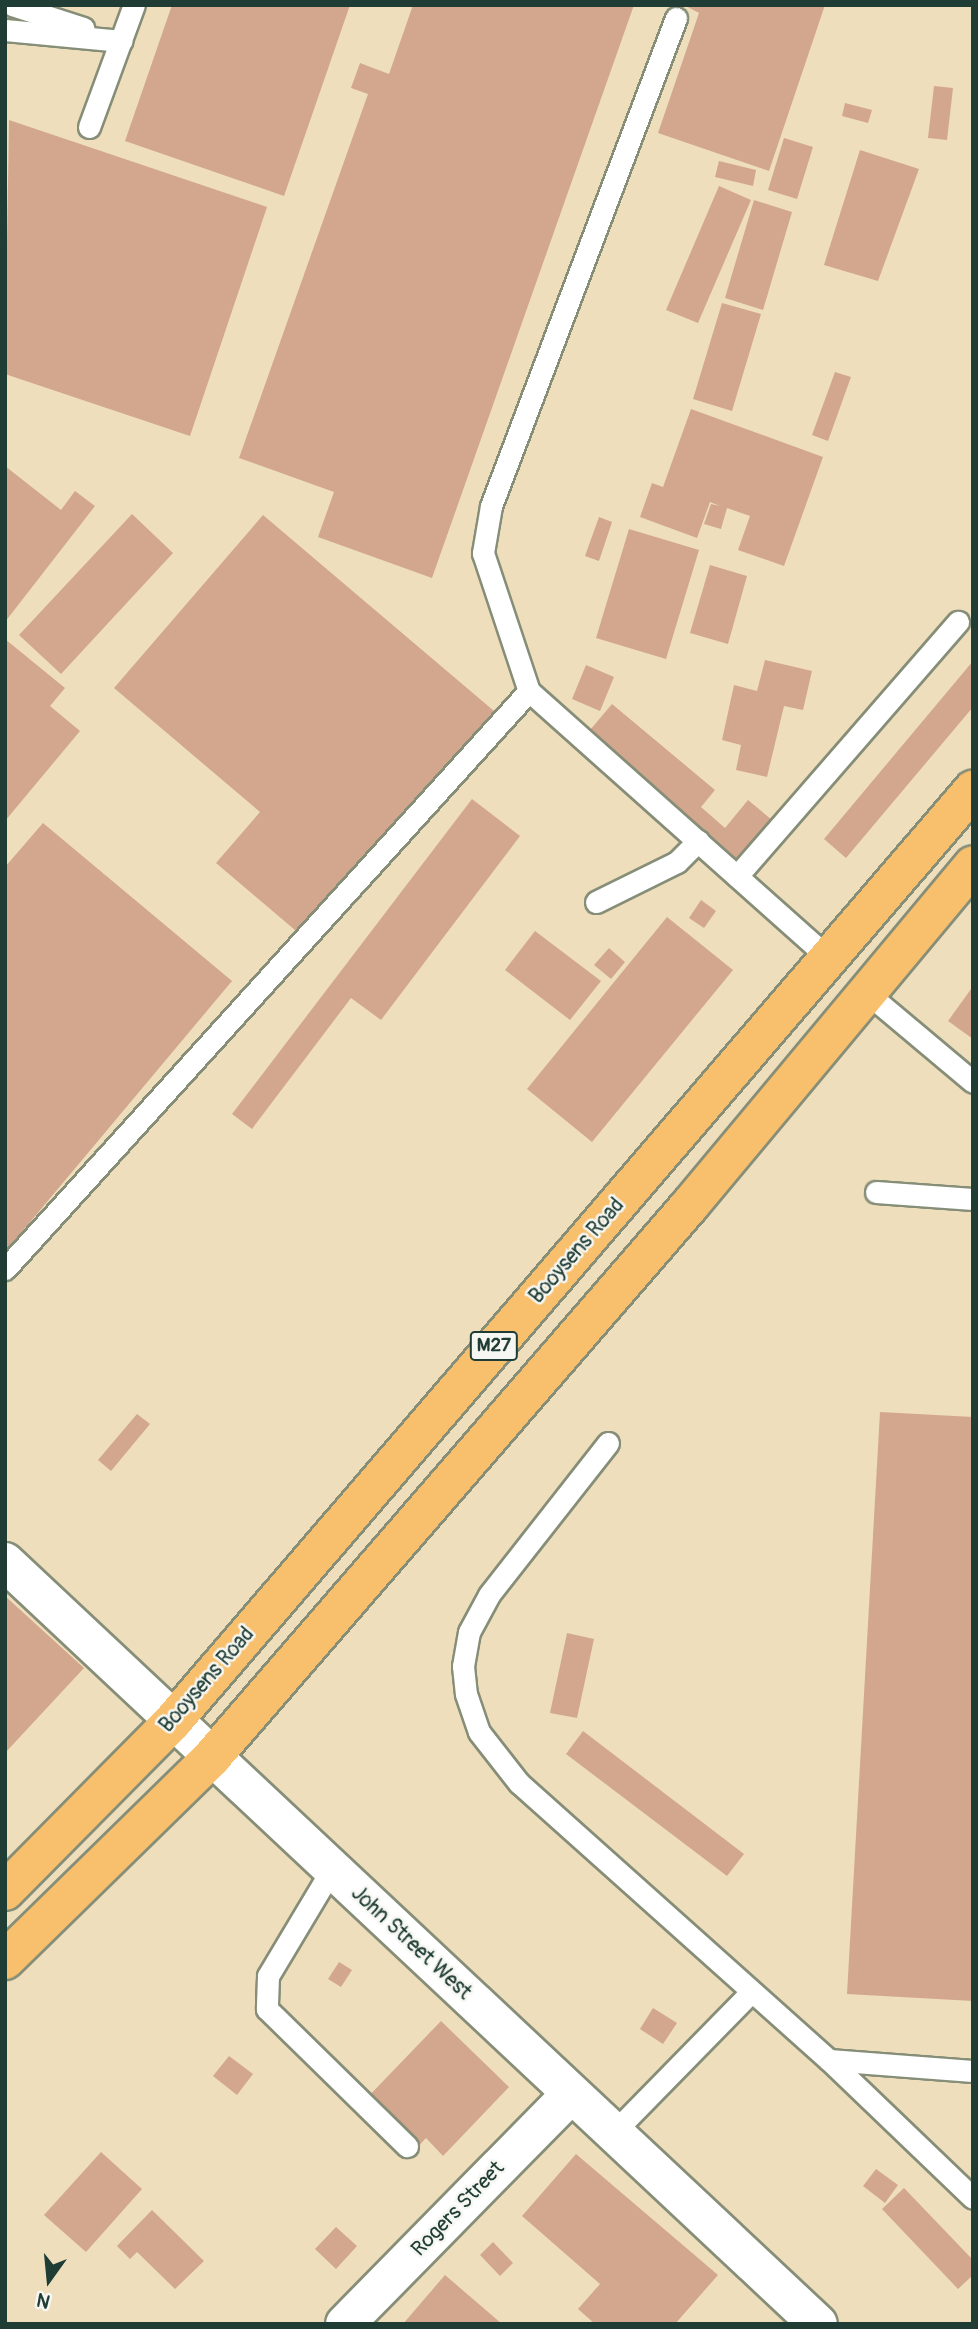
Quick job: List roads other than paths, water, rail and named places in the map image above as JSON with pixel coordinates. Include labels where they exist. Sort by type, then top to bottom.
[{"type":"main road","name":"Booysens Road","points":[[5,1891],[173,1721],[973,790]]},
{"type":"main road","name":"M27","points":[[5,1960],[212,1757],[691,1205],[973,865]]},
{"type":"street","name":"John Street West","points":[[5,1562],[818,2324]]},
{"type":"street","name":"Rogers Street","points":[[345,2324],[571,2094]]},
{"type":"lane","points":[[12,5],[121,41]]},
{"type":"lane","points":[[89,127],[134,5]]},
{"type":"lane","points":[[676,18],[491,506],[483,553],[529,691],[830,959]]},
{"type":"lane","points":[[5,30],[121,41]]},
{"type":"lane","points":[[737,876],[958,622]]},
{"type":"lane","points":[[5,1269],[529,691]]},
{"type":"lane","points":[[596,902],[677,862],[698,841]]},
{"type":"lane","points":[[867,993],[973,1082]]},
{"type":"lane","points":[[876,1192],[973,1199]]},
{"type":"lane","points":[[608,1443],[489,1595],[469,1632],[463,1666],[466,1694],[479,1732],[519,1783],[829,2060],[973,2199]]},
{"type":"lane","points":[[332,1870],[268,1976],[267,2009],[407,2146]]},
{"type":"lane","points":[[614,2133],[751,1992]]},
{"type":"lane","points":[[829,2060],[973,2071]]}]
